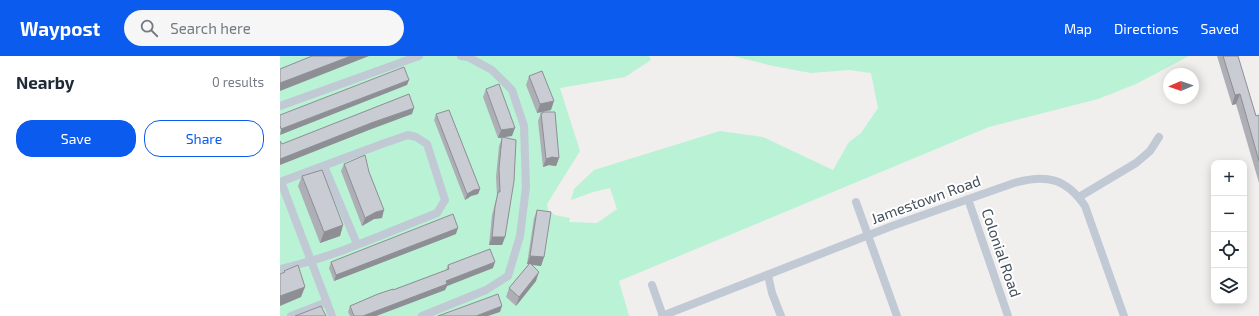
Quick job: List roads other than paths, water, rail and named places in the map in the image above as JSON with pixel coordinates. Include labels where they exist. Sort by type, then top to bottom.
[{"type":"street","points":[[280,106],[419,56]]},
{"type":"street","points":[[422,316],[486,290],[508,276],[520,236],[526,187],[524,126],[512,90],[492,70],[468,57],[461,56]]},
{"type":"street","points":[[280,269],[312,260],[357,244],[437,212],[445,200],[427,144],[416,137],[408,135],[280,182],[312,260],[332,316]]},
{"type":"street","points":[[1079,197],[1136,163],[1150,150],[1159,137]]},
{"type":"street","points":[[324,166],[357,244]]},
{"type":"street","name":"Jamestown Road","points":[[663,316],[868,236],[1014,182],[1033,178],[1044,178],[1063,184],[1079,197],[1085,206],[1090,216],[1124,316]]},
{"type":"street","name":"Colonial Road","points":[[968,199],[1008,316]]},
{"type":"street","points":[[856,202],[897,316]]},
{"type":"street","points":[[768,275],[772,293],[781,316]]},
{"type":"street","points":[[652,285],[663,316]]},
{"type":"street","points":[[291,316],[327,302]]}]
